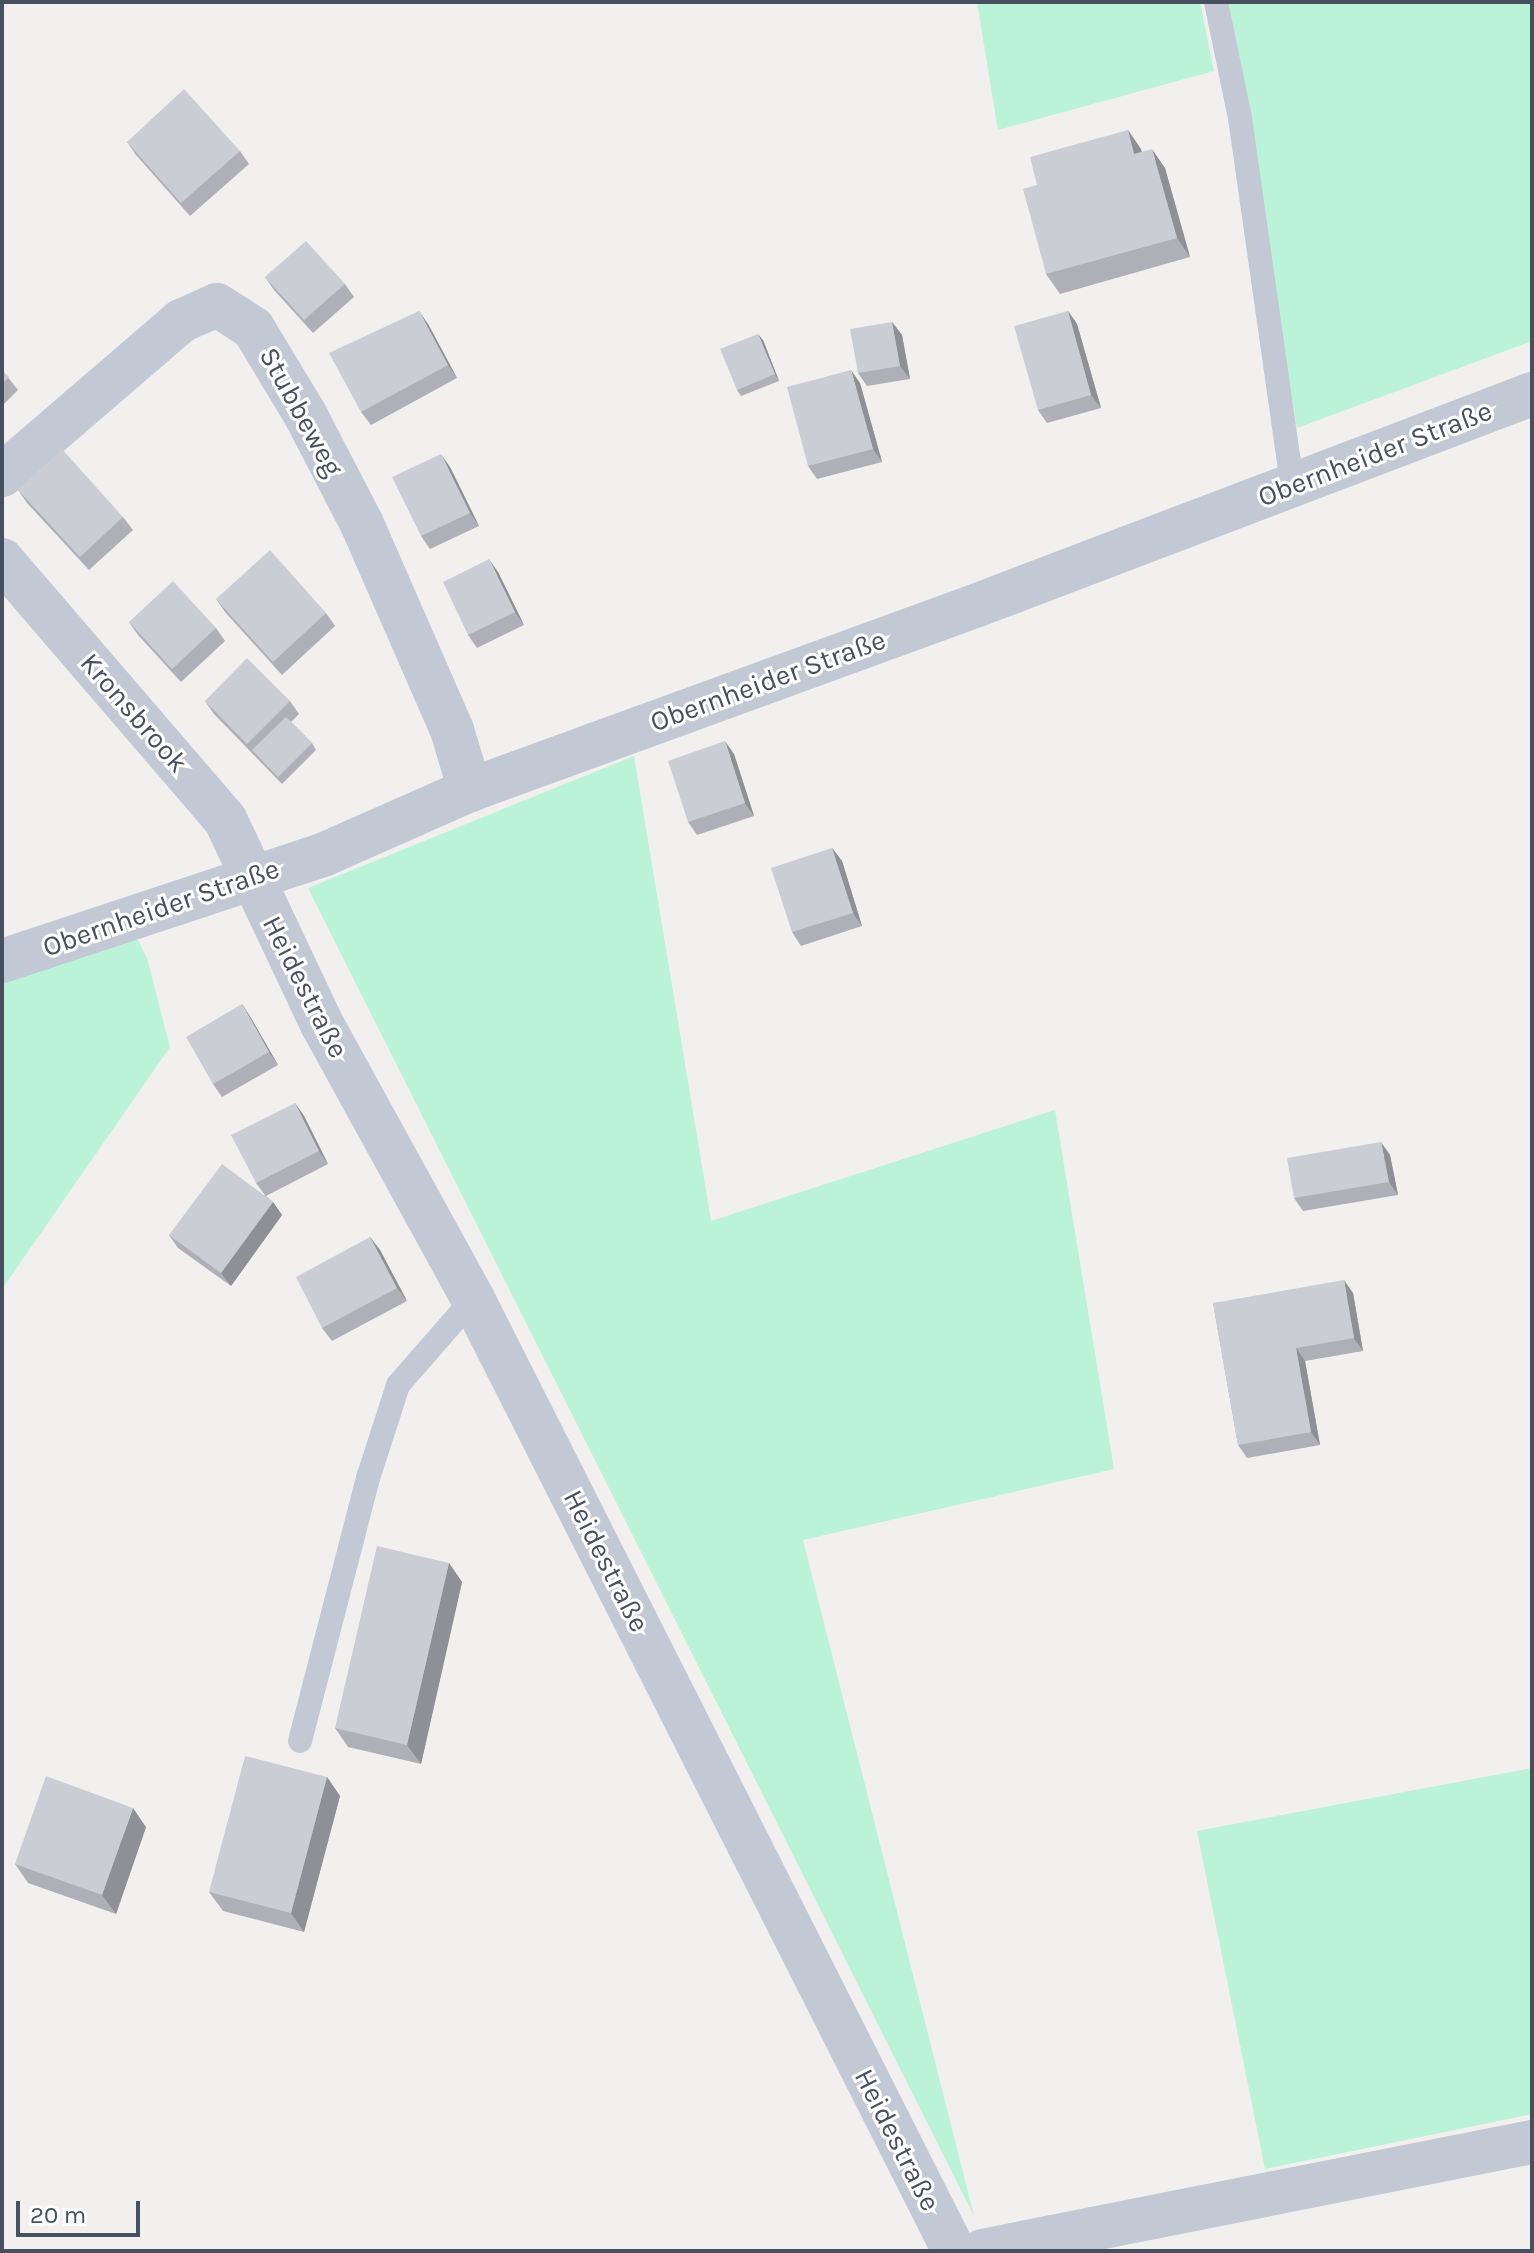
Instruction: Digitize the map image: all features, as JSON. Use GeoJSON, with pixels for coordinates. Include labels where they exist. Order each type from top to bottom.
{"type":"FeatureCollection","features":[{"type":"Feature","properties":{"kind":"street","name":"Stubbeweg"},"geometry":{"type":"LineString","coordinates":[[2,475],[181,321],[217,305],[253,328],[306,416],[362,524],[452,730],[470,790]]}},
{"type":"Feature","properties":{"kind":"street","name":"Obernheider Straße"},"geometry":{"type":"LineString","coordinates":[[2,961],[251,874],[325,854],[470,790],[1532,394]]}},
{"type":"Feature","properties":{"kind":"street","name":"Kronsbrook"},"geometry":{"type":"LineString","coordinates":[[2,560],[225,819],[251,874]]}},
{"type":"Feature","properties":{"kind":"street","name":"Heidestraße"},"geometry":{"type":"LineString","coordinates":[[251,874],[323,1026],[473,1299],[954,2251]]}},
{"type":"Feature","properties":{"kind":"street"},"geometry":{"type":"LineString","coordinates":[[982,2251],[1532,2142]]}},
{"type":"Feature","properties":{"kind":"lane"},"geometry":{"type":"LineString","coordinates":[[1216,2],[1240,118],[1292,485]]}},
{"type":"Feature","properties":{"kind":"lane"},"geometry":{"type":"LineString","coordinates":[[300,1741],[369,1475],[398,1385],[473,1299]]}},
{"type":"Feature","properties":{"kind":"green space"},"geometry":{"type":"Polygon","coordinates":[[[977,2],[1200,2],[1214,71],[998,130],[977,2]]]}},
{"type":"Feature","properties":{"kind":"green space"},"geometry":{"type":"Polygon","coordinates":[[[1226,2],[1532,2],[1532,341],[1297,428],[1226,2]]]}},
{"type":"Feature","properties":{"kind":"green space"},"geometry":{"type":"Polygon","coordinates":[[[634,756],[711,1221],[1055,1110],[1114,1469],[803,1540],[974,2216],[308,888],[634,756]]]}},
{"type":"Feature","properties":{"kind":"green space"},"geometry":{"type":"Polygon","coordinates":[[[134,933],[147,958],[170,1047],[2,1289],[2,976],[134,933]]]}},
{"type":"Feature","properties":{"kind":"green space"},"geometry":{"type":"Polygon","coordinates":[[[1532,1768],[1532,2114],[1265,2169],[1197,1831],[1532,1768]]]}},
{"type":"Feature","properties":{"kind":"building"},"geometry":{"type":"Polygon","coordinates":[[[184,89],[240,151],[181,203],[127,142],[184,89]]]}},
{"type":"Feature","properties":{"kind":"building"},"geometry":{"type":"Polygon","coordinates":[[[1128,130],[1134,154],[1152,149],[1177,238],[1046,274],[1023,189],[1037,185],[1030,157],[1128,130]]]}},
{"type":"Feature","properties":{"kind":"building"},"geometry":{"type":"Polygon","coordinates":[[[306,241],[345,284],[304,320],[265,277],[306,241]]]}},
{"type":"Feature","properties":{"kind":"building"},"geometry":{"type":"Polygon","coordinates":[[[419,311],[448,365],[361,412],[329,353],[419,311]]]}},
{"type":"Feature","properties":{"kind":"building"},"geometry":{"type":"Polygon","coordinates":[[[1068,311],[1091,395],[1038,410],[1014,326],[1068,311]]]}},
{"type":"Feature","properties":{"kind":"building"},"geometry":{"type":"Polygon","coordinates":[[[892,322],[900,366],[858,373],[850,329],[892,322]]]}},
{"type":"Feature","properties":{"kind":"building"},"geometry":{"type":"Polygon","coordinates":[[[758,334],[775,374],[737,390],[720,349],[758,334]]]}},
{"type":"Feature","properties":{"kind":"building"},"geometry":{"type":"Polygon","coordinates":[[[2,370],[9,377],[2,384],[2,370]]]}},
{"type":"Feature","properties":{"kind":"building"},"geometry":{"type":"Polygon","coordinates":[[[851,370],[873,449],[808,466],[787,387],[851,370]]]}},
{"type":"Feature","properties":{"kind":"building"},"geometry":{"type":"Polygon","coordinates":[[[62,449],[123,517],[80,557],[18,490],[62,449]]]}},
{"type":"Feature","properties":{"kind":"building"},"geometry":{"type":"Polygon","coordinates":[[[441,454],[470,513],[421,536],[392,477],[441,454]]]}},
{"type":"Feature","properties":{"kind":"building"},"geometry":{"type":"Polygon","coordinates":[[[270,550],[326,613],[273,662],[216,599],[270,550]]]}},
{"type":"Feature","properties":{"kind":"building"},"geometry":{"type":"Polygon","coordinates":[[[489,559],[515,612],[468,635],[443,582],[489,559]]]}},
{"type":"Feature","properties":{"kind":"building"},"geometry":{"type":"Polygon","coordinates":[[[173,581],[216,628],[172,669],[129,622],[173,581]]]}},
{"type":"Feature","properties":{"kind":"building"},"geometry":{"type":"Polygon","coordinates":[[[247,658],[290,701],[247,744],[205,701],[247,658]]]}},
{"type":"Feature","properties":{"kind":"building"},"geometry":{"type":"Polygon","coordinates":[[[286,717],[312,743],[278,777],[252,750],[286,717]]]}},
{"type":"Feature","properties":{"kind":"building"},"geometry":{"type":"Polygon","coordinates":[[[725,741],[745,803],[688,822],[668,761],[725,741]]]}},
{"type":"Feature","properties":{"kind":"building"},"geometry":{"type":"Polygon","coordinates":[[[832,848],[853,913],[792,932],[771,868],[832,848]]]}},
{"type":"Feature","properties":{"kind":"building"},"geometry":{"type":"Polygon","coordinates":[[[242,1004],[269,1052],[213,1084],[186,1037],[242,1004]]]}},
{"type":"Feature","properties":{"kind":"building"},"geometry":{"type":"Polygon","coordinates":[[[295,1103],[319,1151],[256,1183],[231,1135],[295,1103]]]}},
{"type":"Feature","properties":{"kind":"building"},"geometry":{"type":"Polygon","coordinates":[[[1381,1142],[1389,1182],[1294,1198],[1287,1158],[1381,1142]]]}},
{"type":"Feature","properties":{"kind":"building"},"geometry":{"type":"Polygon","coordinates":[[[222,1164],[273,1202],[221,1273],[169,1235],[222,1164]]]}},
{"type":"Feature","properties":{"kind":"building"},"geometry":{"type":"Polygon","coordinates":[[[370,1237],[397,1288],[322,1328],[296,1277],[370,1237]]]}},
{"type":"Feature","properties":{"kind":"building"},"geometry":{"type":"Polygon","coordinates":[[[1344,1280],[1354,1338],[1296,1348],[1311,1432],[1238,1445],[1213,1303],[1344,1280]]]}},
{"type":"Feature","properties":{"kind":"building"},"geometry":{"type":"Polygon","coordinates":[[[377,1546],[449,1563],[407,1745],[335,1728],[377,1546]]]}},
{"type":"Feature","properties":{"kind":"building"},"geometry":{"type":"Polygon","coordinates":[[[245,1756],[327,1777],[291,1913],[209,1892],[245,1756]]]}},
{"type":"Feature","properties":{"kind":"building"},"geometry":{"type":"Polygon","coordinates":[[[46,1776],[133,1808],[102,1895],[15,1864],[46,1776]]]}}]}
